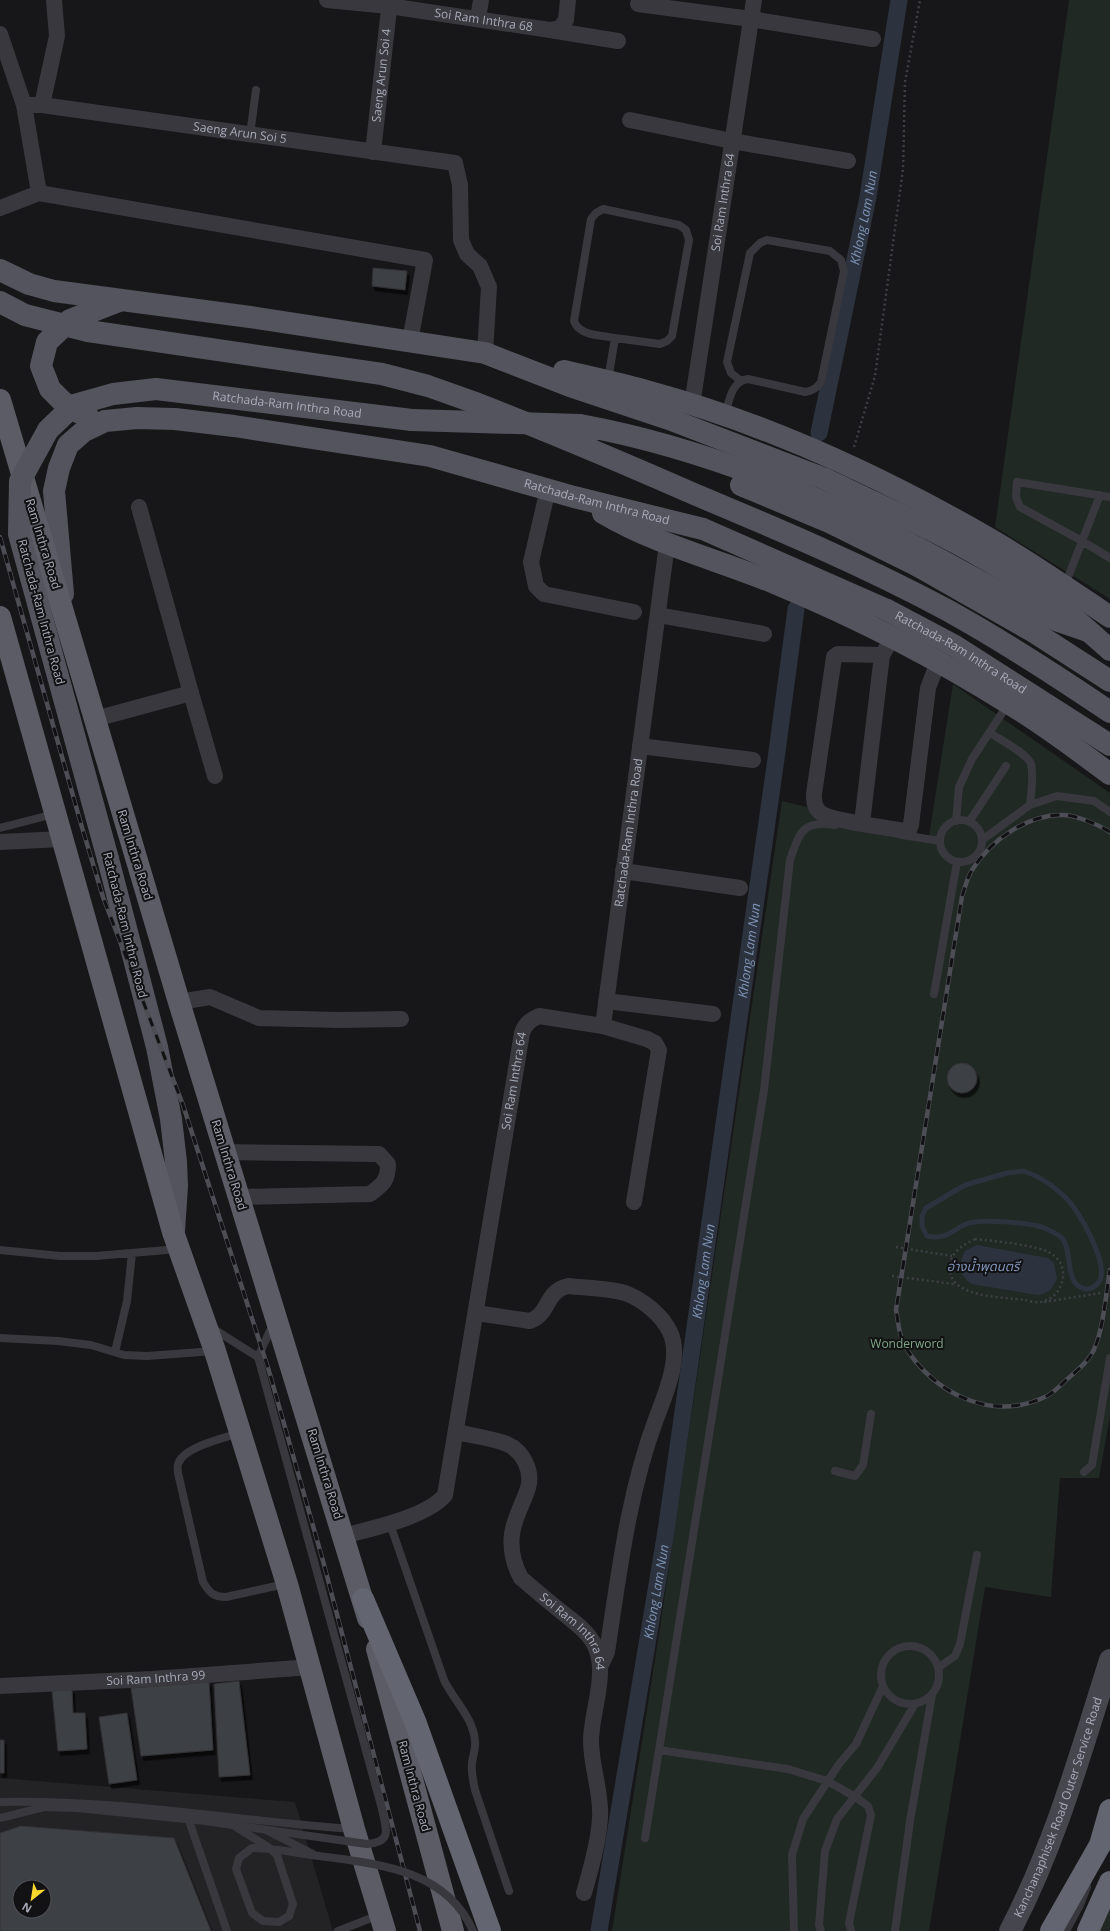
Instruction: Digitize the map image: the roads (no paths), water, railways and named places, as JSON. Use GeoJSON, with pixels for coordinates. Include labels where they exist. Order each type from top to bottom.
{"type":"FeatureCollection","features":[{"type":"Feature","properties":{"kind":"highway","name":"Ram Inthra Road"},"geometry":{"type":"LineString","coordinates":[[1,409],[64,613],[238,1197],[363,1599],[453,1931]]}},
{"type":"Feature","properties":{"kind":"highway"},"geometry":{"type":"LineString","coordinates":[[0,617],[176,1241],[215,1351],[287,1584],[311,1667],[354,1830],[382,1926]]}},
{"type":"Feature","properties":{"kind":"highway"},"geometry":{"type":"LineString","coordinates":[[363,1599],[415,1721],[490,1931]]}},
{"type":"Feature","properties":{"kind":"highway"},"geometry":{"type":"LineString","coordinates":[[1051,1931],[1100,1845],[1110,1810]]}},
{"type":"Feature","properties":{"kind":"highway"},"geometry":{"type":"LineString","coordinates":[[1088,1931],[1110,1882]]}},
{"type":"Feature","properties":{"kind":"main road"},"geometry":{"type":"LineString","coordinates":[[0,270],[29,284],[54,291],[120,301],[242,316],[485,353],[608,381],[692,405],[724,416],[848,465],[970,527],[1065,586],[1110,617]]}},
{"type":"Feature","properties":{"kind":"main road"},"geometry":{"type":"LineString","coordinates":[[105,421],[78,412],[63,402],[50,389],[41,366],[46,342],[70,320],[120,301]]}},
{"type":"Feature","properties":{"kind":"main road"},"geometry":{"type":"LineString","coordinates":[[0,302],[25,315],[81,330],[382,374],[428,386],[473,402],[769,525],[868,570],[974,626],[1032,660],[1110,712]]}},
{"type":"Feature","properties":{"kind":"main road"},"geometry":{"type":"LineString","coordinates":[[485,353],[570,386],[682,424],[825,480],[922,526],[999,568],[1054,603],[1110,650]]}},
{"type":"Feature","properties":{"kind":"main road","name":"Ratchada-Ram Inthra Road"},"geometry":{"type":"LineString","coordinates":[[176,1241],[177,1186],[172,1119],[157,1048],[108,859],[19,534],[20,481],[48,430],[74,405],[113,394],[156,389],[412,420],[580,425],[687,464],[780,501],[848,531],[918,566],[1034,632],[1110,681]]}},
{"type":"Feature","properties":{"kind":"main road","name":"Ratchada-Ram Inthra Road"},"geometry":{"type":"LineString","coordinates":[[64,613],[54,491],[59,468],[68,445],[84,431],[105,421],[137,418],[175,419],[430,456],[574,497],[703,529],[887,610],[955,646],[1110,745]]}},
{"type":"Feature","properties":{"kind":"main road"},"geometry":{"type":"LineString","coordinates":[[580,425],[620,432],[658,442],[777,483],[892,535],[1033,610],[1056,620],[1110,638]]}},
{"type":"Feature","properties":{"kind":"main road"},"geometry":{"type":"LineString","coordinates":[[574,497],[612,519],[667,544],[776,584],[860,621],[887,647],[938,662],[1008,702],[1110,774]]}},
{"type":"Feature","properties":{"kind":"main road","name":"Kanchanaphisek Road Outer Service Road"},"geometry":{"type":"LineString","coordinates":[[1010,1931],[1030,1892],[1058,1824],[1110,1660]]}},
{"type":"Feature","properties":{"kind":"street"},"geometry":{"type":"LineString","coordinates":[[42,105],[57,36],[54,0]]}},
{"type":"Feature","properties":{"kind":"street","name":"Soi Ram Inthra 68"},"geometry":{"type":"LineString","coordinates":[[327,0],[389,3],[550,30],[560,28],[566,20],[568,0]]}},
{"type":"Feature","properties":{"kind":"street"},"geometry":{"type":"LineString","coordinates":[[478,18],[481,0]]}},
{"type":"Feature","properties":{"kind":"street","name":"Soi Ram Inthra 64"},"geometry":{"type":"LineString","coordinates":[[692,405],[754,0]]}},
{"type":"Feature","properties":{"kind":"street","name":"Saeng Arun Soi 4"},"geometry":{"type":"LineString","coordinates":[[373,152],[389,3]]}},
{"type":"Feature","properties":{"kind":"street"},"geometry":{"type":"LineString","coordinates":[[638,4],[751,19],[873,39]]}},
{"type":"Feature","properties":{"kind":"street"},"geometry":{"type":"LineString","coordinates":[[550,30],[618,41]]}},
{"type":"Feature","properties":{"kind":"street"},"geometry":{"type":"LineString","coordinates":[[0,34],[24,105],[39,193]]}},
{"type":"Feature","properties":{"kind":"street","name":"Saeng Arun Soi 5"},"geometry":{"type":"LineString","coordinates":[[24,105],[42,105],[455,163],[460,184],[461,240],[467,254],[480,266],[489,287],[485,353]]}},
{"type":"Feature","properties":{"kind":"street"},"geometry":{"type":"LineString","coordinates":[[630,120],[732,142],[848,161]]}},
{"type":"Feature","properties":{"kind":"street"},"geometry":{"type":"LineString","coordinates":[[0,208],[39,193],[425,260],[410,341]]}},
{"type":"Feature","properties":{"kind":"street"},"geometry":{"type":"LineString","coordinates":[[548,489],[531,562],[536,586],[544,594],[634,612]]}},
{"type":"Feature","properties":{"kind":"street"},"geometry":{"type":"LineString","coordinates":[[139,507],[215,776]]}},
{"type":"Feature","properties":{"kind":"street","name":"Ratchada-Ram Inthra Road"},"geometry":{"type":"LineString","coordinates":[[603,1026],[667,544]]}},
{"type":"Feature","properties":{"kind":"street"},"geometry":{"type":"LineString","coordinates":[[658,615],[764,634]]}},
{"type":"Feature","properties":{"kind":"street"},"geometry":{"type":"LineString","coordinates":[[862,823],[887,647],[838,654],[834,657],[814,794],[815,807],[821,813],[862,823],[906,831],[910,828],[928,688],[938,662]]}},
{"type":"Feature","properties":{"kind":"street"},"geometry":{"type":"LineString","coordinates":[[95,719],[192,693]]}},
{"type":"Feature","properties":{"kind":"street"},"geometry":{"type":"LineString","coordinates":[[640,746],[753,760]]}},
{"type":"Feature","properties":{"kind":"street"},"geometry":{"type":"LineString","coordinates":[[0,842],[62,839]]}},
{"type":"Feature","properties":{"kind":"street"},"geometry":{"type":"LineString","coordinates":[[623,871],[740,888]]}},
{"type":"Feature","properties":{"kind":"street"},"geometry":{"type":"LineString","coordinates":[[179,1002],[210,997],[259,1018],[340,1020],[401,1019]]}},
{"type":"Feature","properties":{"kind":"street"},"geometry":{"type":"LineString","coordinates":[[606,1001],[713,1014]]}},
{"type":"Feature","properties":{"kind":"street","name":"Soi Ram Inthra 64"},"geometry":{"type":"LineString","coordinates":[[344,1536],[390,1524],[434,1506],[445,1495],[457,1432],[522,1033],[525,1026],[531,1019],[539,1016],[603,1026],[646,1039],[655,1044],[659,1050],[634,1202]]}},
{"type":"Feature","properties":{"kind":"street"},"geometry":{"type":"LineString","coordinates":[[225,1152],[379,1154],[388,1164],[388,1174],[383,1184],[370,1194],[238,1197]]}},
{"type":"Feature","properties":{"kind":"street"},"geometry":{"type":"LineString","coordinates":[[476,1313],[530,1321],[538,1318],[542,1314],[556,1291],[560,1288],[575,1287],[624,1292],[633,1296],[652,1309],[670,1332],[674,1347],[672,1370],[635,1484],[607,1652],[600,1667]]}},
{"type":"Feature","properties":{"kind":"street","name":"Soi Ram Inthra 64"},"geometry":{"type":"LineString","coordinates":[[457,1432],[497,1440],[509,1445],[519,1452],[526,1463],[529,1482],[514,1523],[512,1535],[511,1550],[516,1568],[521,1578],[585,1631],[594,1643],[599,1655],[600,1667],[591,1741],[595,1777],[601,1804],[598,1840],[584,1893]]}},
{"type":"Feature","properties":{"kind":"street","name":"Soi Ram Inthra 99"},"geometry":{"type":"LineString","coordinates":[[0,1686],[152,1679],[311,1667]]}},
{"type":"Feature","properties":{"kind":"lane"},"geometry":{"type":"LineString","coordinates":[[250,135],[256,90]]}},
{"type":"Feature","properties":{"kind":"lane"},"geometry":{"type":"LineString","coordinates":[[603,209],[679,225],[686,230],[689,240],[672,336],[667,341],[660,344],[615,338],[582,332],[576,326],[574,320],[591,220],[596,213],[603,209]]}},
{"type":"Feature","properties":{"kind":"lane"},"geometry":{"type":"LineString","coordinates":[[724,416],[734,388],[741,381],[748,379],[805,392],[812,390],[821,382],[844,271],[841,260],[833,252],[767,240],[751,250],[727,362],[732,373],[741,381]]}},
{"type":"Feature","properties":{"kind":"lane"},"geometry":{"type":"LineString","coordinates":[[608,381],[615,338]]}},
{"type":"Feature","properties":{"kind":"lane"},"geometry":{"type":"LineString","coordinates":[[1110,497],[1017,482],[1016,497],[1020,507],[1110,558]]}},
{"type":"Feature","properties":{"kind":"lane"},"geometry":{"type":"LineString","coordinates":[[1065,586],[1100,496]]}},
{"type":"Feature","properties":{"kind":"lane"},"geometry":{"type":"LineString","coordinates":[[956,821],[959,787],[972,759],[990,733],[1008,702]]}},
{"type":"Feature","properties":{"kind":"lane"},"geometry":{"type":"LineString","coordinates":[[990,733],[1024,755],[1030,762],[1032,779],[1030,805]]}},
{"type":"Feature","properties":{"kind":"lane"},"geometry":{"type":"LineString","coordinates":[[969,822],[1006,766]]}},
{"type":"Feature","properties":{"kind":"lane"},"geometry":{"type":"LineString","coordinates":[[982,840],[1030,805],[1057,796],[1094,801],[1110,812]]}},
{"type":"Feature","properties":{"kind":"lane"},"geometry":{"type":"LineString","coordinates":[[0,828],[55,814]]}},
{"type":"Feature","properties":{"kind":"lane"},"geometry":{"type":"LineString","coordinates":[[956,821],[969,822],[979,830],[982,840],[980,850],[977,855],[964,862],[950,860],[945,854],[940,841],[941,834],[945,828],[956,821]]}},
{"type":"Feature","properties":{"kind":"lane"},"geometry":{"type":"LineString","coordinates":[[645,1838],[764,1090],[790,860],[799,836],[809,825],[820,823],[940,841]]}},
{"type":"Feature","properties":{"kind":"lane"},"geometry":{"type":"LineString","coordinates":[[934,994],[957,862]]}},
{"type":"Feature","properties":{"kind":"lane"},"geometry":{"type":"LineString","coordinates":[[0,1250],[68,1256],[96,1256],[132,1253],[176,1241]]}},
{"type":"Feature","properties":{"kind":"lane"},"geometry":{"type":"LineString","coordinates":[[115,1352],[127,1301],[132,1253]]}},
{"type":"Feature","properties":{"kind":"lane"},"geometry":{"type":"LineString","coordinates":[[0,1818],[44,1807],[77,1808],[264,1829],[367,1844],[382,1841],[387,1831],[258,1356],[276,1318]]}},
{"type":"Feature","properties":{"kind":"lane"},"geometry":{"type":"LineString","coordinates":[[205,1324],[258,1356]]}},
{"type":"Feature","properties":{"kind":"lane"},"geometry":{"type":"LineString","coordinates":[[0,1338],[58,1341],[91,1345],[124,1355],[147,1356],[215,1351]]}},
{"type":"Feature","properties":{"kind":"lane"},"geometry":{"type":"LineString","coordinates":[[1084,1472],[1092,1465],[1110,1358]]}},
{"type":"Feature","properties":{"kind":"lane"},"geometry":{"type":"LineString","coordinates":[[834,1471],[855,1476],[863,1465],[871,1414]]}},
{"type":"Feature","properties":{"kind":"lane"},"geometry":{"type":"LineString","coordinates":[[240,1433],[195,1448],[184,1454],[178,1464],[178,1473],[203,1582],[209,1593],[218,1597],[226,1597],[287,1584]]}},
{"type":"Feature","properties":{"kind":"lane"},"geometry":{"type":"LineString","coordinates":[[390,1524],[444,1680],[450,1692],[469,1719],[474,1733],[475,1750],[472,1775],[475,1790],[509,1891]]}},
{"type":"Feature","properties":{"kind":"lane"},"geometry":{"type":"LineString","coordinates":[[939,1667],[955,1656],[960,1644],[977,1555]]}},
{"type":"Feature","properties":{"kind":"lane"},"geometry":{"type":"LineString","coordinates":[[895,1931],[910,1821],[932,1695],[939,1682],[939,1667],[935,1658],[920,1646],[900,1646],[885,1658],[881,1677],[883,1686],[888,1694],[905,1704],[915,1704],[924,1701],[932,1695]]}},
{"type":"Feature","properties":{"kind":"lane"},"geometry":{"type":"LineString","coordinates":[[794,1931],[792,1855],[803,1820],[839,1764],[856,1744],[883,1686]]}},
{"type":"Feature","properties":{"kind":"lane"},"geometry":{"type":"LineString","coordinates":[[821,1931],[819,1925],[825,1851],[837,1819],[877,1768],[915,1704]]}},
{"type":"Feature","properties":{"kind":"lane"},"geometry":{"type":"LineString","coordinates":[[659,1750],[788,1769],[827,1782],[854,1796],[868,1806],[871,1815],[849,1922],[851,1931]]}},
{"type":"Feature","properties":{"kind":"lane"},"geometry":{"type":"LineString","coordinates":[[0,1802],[40,1801],[186,1813],[298,1826],[354,1830]]}},
{"type":"Feature","properties":{"kind":"lane"},"geometry":{"type":"LineString","coordinates":[[186,1813],[227,1931]]}},
{"type":"Feature","properties":{"kind":"lane"},"geometry":{"type":"LineString","coordinates":[[218,1816],[268,1847],[277,1855],[293,1904],[289,1916],[279,1922],[263,1921],[252,1914],[236,1869],[239,1858],[252,1848],[317,1856],[379,1864],[418,1876],[440,1890],[457,1905],[474,1931]]}},
{"type":"Feature","properties":{"kind":"lane"},"geometry":{"type":"LineString","coordinates":[[264,1829],[317,1856]]}},
{"type":"Feature","properties":{"kind":"lane"},"geometry":{"type":"LineString","coordinates":[[1066,1931],[1080,1905],[1100,1845]]}},
{"type":"Feature","properties":{"kind":"lane"},"geometry":{"type":"LineString","coordinates":[[338,1931],[382,1926]]}},
{"type":"Feature","properties":{"kind":"water","name":"อ่างน้ำพุดนตรี"},"geometry":{"type":"Polygon","coordinates":[[[977,1245],[1048,1258],[1054,1263],[1057,1279],[1049,1290],[1037,1295],[971,1284],[962,1273],[960,1265],[965,1251],[977,1245]]]}},
{"type":"Feature","properties":{"kind":"waterway","name":"Khlong Lam Nun"},"geometry":{"type":"LineString","coordinates":[[819,433],[868,197],[899,0]]}},
{"type":"Feature","properties":{"kind":"waterway","name":"Khlong Lam Nun"},"geometry":{"type":"LineString","coordinates":[[599,1931],[666,1531],[796,609]]}},
{"type":"Feature","properties":{"kind":"waterway"},"geometry":{"type":"LineString","coordinates":[[1024,1171],[1041,1179],[1056,1189],[1065,1197],[1078,1213],[1097,1251],[1100,1263],[1101,1274],[1099,1282],[1094,1287],[1086,1289],[1079,1286],[1074,1281],[1071,1275],[1065,1243],[1061,1237],[1042,1227],[1026,1224],[982,1221],[966,1224],[944,1236],[927,1236],[922,1226],[922,1216],[926,1208],[965,1185],[1007,1173],[1024,1171]]}},
{"type":"Feature","properties":{"kind":"railway"},"geometry":{"type":"LineString","coordinates":[[0,537],[103,897],[183,1105],[269,1371],[323,1561],[420,1931]]}},
{"type":"Feature","properties":{"kind":"railway"},"geometry":{"type":"LineString","coordinates":[[1110,832],[1088,821],[1065,815],[1037,819],[1011,831],[1000,839],[980,859],[969,876],[962,896],[896,1310],[902,1341],[917,1362],[931,1377],[948,1390],[966,1399],[985,1405],[1006,1406],[1026,1404],[1052,1393],[1089,1359],[1095,1347],[1104,1314],[1110,1270]]}},
{"type":"Feature","properties":{"kind":"park label","name":"Wonderword"},"geometry":{"type":"Point","coordinates":[907,1344]}}]}
